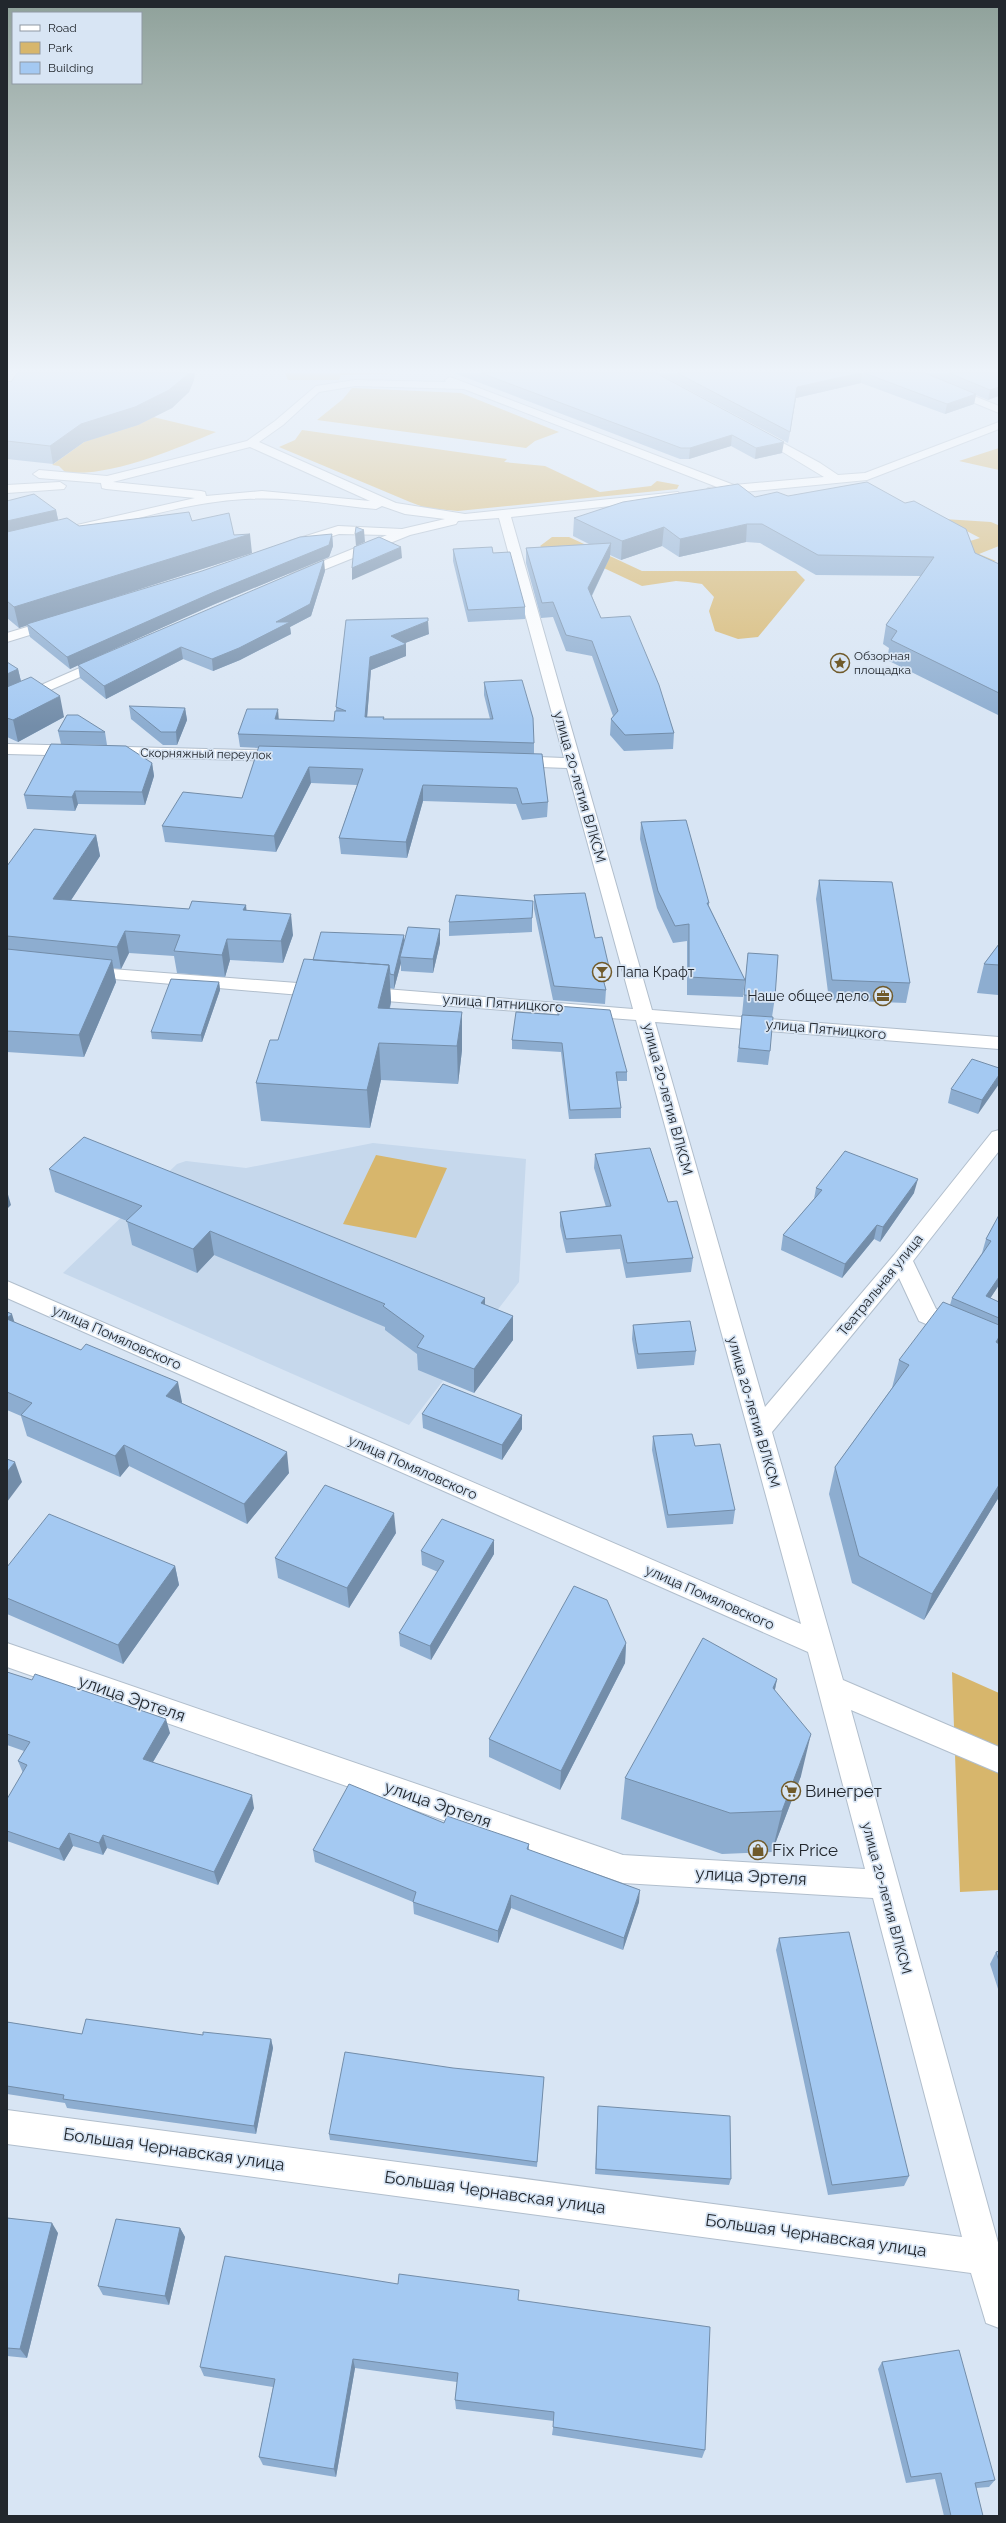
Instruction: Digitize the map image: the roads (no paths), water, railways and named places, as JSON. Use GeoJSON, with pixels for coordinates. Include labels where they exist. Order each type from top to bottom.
{"type":"FeatureCollection","features":[{"type":"Feature","properties":{"kind":"street"},"geometry":{"type":"LineString","coordinates":[[163,491],[200,495],[219,499]]}},
{"type":"Feature","properties":{"kind":"street"},"geometry":{"type":"LineString","coordinates":[[358,491],[392,506],[405,510],[465,518]]}},
{"type":"Feature","properties":{"kind":"street"},"geometry":{"type":"LineString","coordinates":[[701,492],[714,491]]}},
{"type":"Feature","properties":{"kind":"street"},"geometry":{"type":"LineString","coordinates":[[280,584],[406,532],[465,518],[686,494]]}},
{"type":"Feature","properties":{"kind":"street"},"geometry":{"type":"LineString","coordinates":[[66,532],[187,504],[244,495],[268,495],[392,506]]}},
{"type":"Feature","properties":{"kind":"street","name":"улица 20-летия ВЛКСМ"},"geometry":{"type":"LineString","coordinates":[[504,514],[572,763],[644,1014],[759,1431],[820,1645],[882,1884],[999,2310]]}},
{"type":"Feature","properties":{"kind":"street"},"geometry":{"type":"LineString","coordinates":[[279,550],[338,530],[406,532]]}},
{"type":"Feature","properties":{"kind":"street"},"geometry":{"type":"LineString","coordinates":[[7,638],[73,617]]}},
{"type":"Feature","properties":{"kind":"street"},"geometry":{"type":"LineString","coordinates":[[7,705],[121,654]]}},
{"type":"Feature","properties":{"kind":"street","name":"Скорняжный переулок"},"geometry":{"type":"LineString","coordinates":[[7,749],[302,756]]}},
{"type":"Feature","properties":{"kind":"street"},"geometry":{"type":"LineString","coordinates":[[501,761],[572,763]]}},
{"type":"Feature","properties":{"kind":"street","name":"улица Пятницкого"},"geometry":{"type":"LineString","coordinates":[[67,970],[999,1043]]}},
{"type":"Feature","properties":{"kind":"street","name":"Театральная улица"},"geometry":{"type":"LineString","coordinates":[[759,1431],[902,1260],[999,1137]]}},
{"type":"Feature","properties":{"kind":"street"},"geometry":{"type":"LineString","coordinates":[[902,1260],[927,1314],[999,1346]]}},
{"type":"Feature","properties":{"kind":"street","name":"улица Помяловского"},"geometry":{"type":"LineString","coordinates":[[7,1289],[820,1645]]}},
{"type":"Feature","properties":{"kind":"street","name":"улица Эртеля"},"geometry":{"type":"LineString","coordinates":[[7,1655],[623,1869],[882,1884]]}},
{"type":"Feature","properties":{"kind":"street"},"geometry":{"type":"LineString","coordinates":[[831,1688],[999,1760]]}},
{"type":"Feature","properties":{"kind":"street","name":"Большая Чернавская улица"},"geometry":{"type":"LineString","coordinates":[[7,2127],[984,2257]]}},
{"type":"Feature","properties":{"kind":"place","name":"Обзорная площадка"},"geometry":{"type":"Point","coordinates":[840,663]}},
{"type":"Feature","properties":{"kind":"place","name":"Папа Крафт"},"geometry":{"type":"Point","coordinates":[602,972]}},
{"type":"Feature","properties":{"kind":"place","name":"Наше общее дело"},"geometry":{"type":"Point","coordinates":[883,996]}},
{"type":"Feature","properties":{"kind":"place","name":"Винегрет"},"geometry":{"type":"Point","coordinates":[791,1791]}},
{"type":"Feature","properties":{"kind":"place","name":"Fix Price"},"geometry":{"type":"Point","coordinates":[758,1850]}}]}
